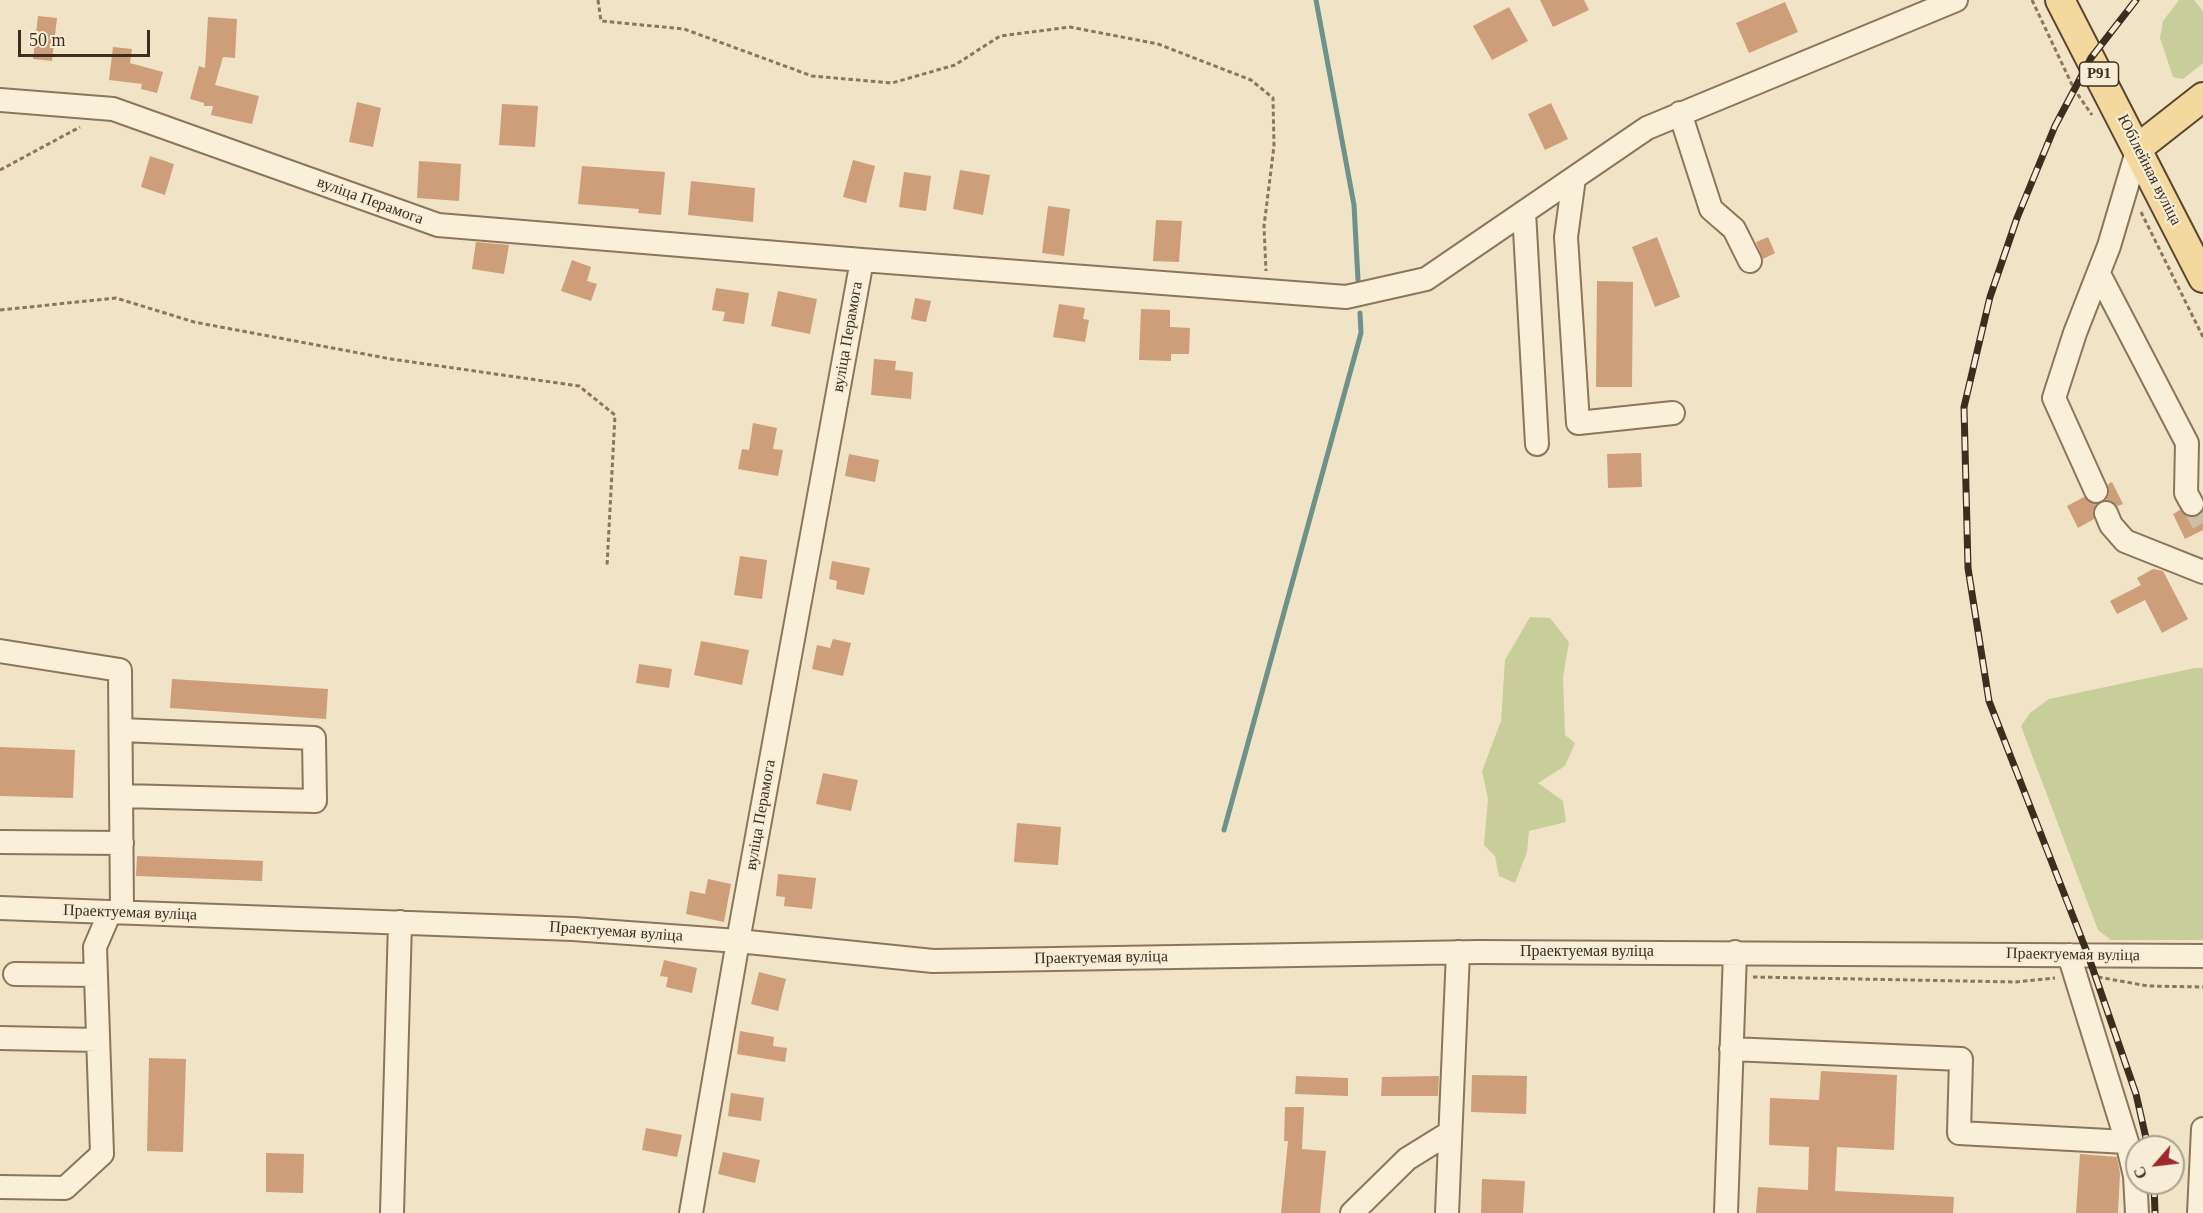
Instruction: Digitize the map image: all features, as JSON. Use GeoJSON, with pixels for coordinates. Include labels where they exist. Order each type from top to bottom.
{"type":"FeatureCollection","features":[{"type":"Feature","properties":{"kind":"main road","name":"Юбілейная вуліца"},"geometry":{"type":"LineString","coordinates":[[2060,0],[2139,148],[2203,278]]}},
{"type":"Feature","properties":{"kind":"main road"},"geometry":{"type":"LineString","coordinates":[[2139,148],[2203,97]]}},
{"type":"Feature","properties":{"kind":"street"},"geometry":{"type":"LineString","coordinates":[[862,260],[1346,297],[1426,279],[1647,128],[1956,0]]}},
{"type":"Feature","properties":{"kind":"street","name":"вуліца Перамога"},"geometry":{"type":"LineString","coordinates":[[0,100],[113,109],[438,225],[862,260],[738,940],[691,1213]]}},
{"type":"Feature","properties":{"kind":"street"},"geometry":{"type":"LineString","coordinates":[[1680,113],[1711,209],[1734,229],[1750,261]]}},
{"type":"Feature","properties":{"kind":"street"},"geometry":{"type":"LineString","coordinates":[[2096,491],[2055,398],[2075,333],[2129,188],[2139,148]]}},
{"type":"Feature","properties":{"kind":"street"},"geometry":{"type":"LineString","coordinates":[[1574,178],[1566,237],[1578,423],[1673,413]]}},
{"type":"Feature","properties":{"kind":"street"},"geometry":{"type":"LineString","coordinates":[[1524,212],[1537,444]]}},
{"type":"Feature","properties":{"kind":"street"},"geometry":{"type":"LineString","coordinates":[[2098,274],[2187,443],[2186,493],[2192,504]]}},
{"type":"Feature","properties":{"kind":"street"},"geometry":{"type":"LineString","coordinates":[[2106,513],[2111,525],[2125,541],[2203,572]]}},
{"type":"Feature","properties":{"kind":"street"},"geometry":{"type":"LineString","coordinates":[[0,651],[120,670],[122,796],[122,843],[116,912],[95,947],[102,1154],[65,1188],[0,1187]]}},
{"type":"Feature","properties":{"kind":"street"},"geometry":{"type":"LineString","coordinates":[[121,730],[314,738],[315,801],[122,796]]}},
{"type":"Feature","properties":{"kind":"street"},"geometry":{"type":"LineString","coordinates":[[0,842],[122,843]]}},
{"type":"Feature","properties":{"kind":"street","name":"Праектуемая вуліца"},"geometry":{"type":"LineString","coordinates":[[0,908],[573,929],[738,940],[933,961],[1458,952],[1735,952],[2072,965],[2203,956]]}},
{"type":"Feature","properties":{"kind":"street"},"geometry":{"type":"LineString","coordinates":[[392,1213],[400,922]]}},
{"type":"Feature","properties":{"kind":"street"},"geometry":{"type":"LineString","coordinates":[[1447,1213],[1458,952]]}},
{"type":"Feature","properties":{"kind":"street"},"geometry":{"type":"LineString","coordinates":[[1726,1213],[1735,952]]}},
{"type":"Feature","properties":{"kind":"street"},"geometry":{"type":"LineString","coordinates":[[2072,965],[2125,1136]]}},
{"type":"Feature","properties":{"kind":"street"},"geometry":{"type":"LineString","coordinates":[[15,974],[96,975]]}},
{"type":"Feature","properties":{"kind":"street"},"geometry":{"type":"LineString","coordinates":[[0,1038],[98,1040]]}},
{"type":"Feature","properties":{"kind":"street"},"geometry":{"type":"LineString","coordinates":[[1731,1049],[1961,1059],[1959,1133],[2125,1142]]}},
{"type":"Feature","properties":{"kind":"street"},"geometry":{"type":"LineString","coordinates":[[2199,1213],[2203,1129]]}},
{"type":"Feature","properties":{"kind":"street"},"geometry":{"type":"LineString","coordinates":[[1352,1213],[1407,1159],[1449,1133]]}},
{"type":"Feature","properties":{"kind":"street"},"geometry":{"type":"LineString","coordinates":[[2136,1195],[2137,1213]]}},
{"type":"Feature","properties":{"kind":"path"},"geometry":{"type":"LineString","coordinates":[[598,0],[601,21],[684,29],[812,76],[892,83],[954,65],[1000,36],[1070,27],[1158,44],[1251,80],[1273,98],[1274,146],[1264,226],[1266,278],[1286,292]]}},
{"type":"Feature","properties":{"kind":"path"},"geometry":{"type":"LineString","coordinates":[[0,170],[82,126]]}},
{"type":"Feature","properties":{"kind":"path"},"geometry":{"type":"LineString","coordinates":[[0,310],[116,298],[194,322],[392,358],[579,386],[615,415],[607,566]]}},
{"type":"Feature","properties":{"kind":"path"},"geometry":{"type":"LineString","coordinates":[[1734,977],[2016,982],[2072,965],[2095,976],[2148,986],[2203,987]]}},
{"type":"Feature","properties":{"kind":"green space"},"geometry":{"type":"Polygon","coordinates":[[[2179,0],[2194,0],[2203,11],[2203,63],[2183,79],[2173,77],[2160,38],[2163,21],[2179,0]]]}},
{"type":"Feature","properties":{"kind":"green space"},"geometry":{"type":"Polygon","coordinates":[[[1530,617],[1550,618],[1569,642],[1563,677],[1565,735],[1575,743],[1565,766],[1538,783],[1563,801],[1566,822],[1529,831],[1527,852],[1515,883],[1499,876],[1495,856],[1484,845],[1488,799],[1482,771],[1501,721],[1505,660],[1530,617]]]}},
{"type":"Feature","properties":{"kind":"green space"},"geometry":{"type":"Polygon","coordinates":[[[2203,668],[2203,940],[2111,940],[2098,930],[2021,726],[2030,713],[2049,699],[2203,668]]]}},
{"type":"Feature","properties":{"kind":"building"},"geometry":{"type":"Polygon","coordinates":[[[1540,0],[1584,0],[1589,10],[1553,27],[1540,0]]]}},
{"type":"Feature","properties":{"kind":"building"},"geometry":{"type":"Polygon","coordinates":[[[1785,2],[1798,32],[1749,53],[1736,23],[1785,2]]]}},
{"type":"Feature","properties":{"kind":"building"},"geometry":{"type":"Polygon","coordinates":[[[1509,7],[1528,41],[1492,60],[1473,26],[1509,7]]]}},
{"type":"Feature","properties":{"kind":"building"},"geometry":{"type":"Polygon","coordinates":[[[38,16],[57,18],[52,61],[33,59],[38,16]]]}},
{"type":"Feature","properties":{"kind":"building"},"geometry":{"type":"Polygon","coordinates":[[[208,17],[237,19],[235,58],[223,57],[215,85],[259,96],[252,124],[211,115],[213,106],[204,106],[204,103],[190,99],[199,66],[205,68],[208,17]]]}},
{"type":"Feature","properties":{"kind":"building"},"geometry":{"type":"Polygon","coordinates":[[[113,47],[132,49],[130,63],[163,72],[157,93],[141,89],[142,84],[109,80],[113,47]]]}},
{"type":"Feature","properties":{"kind":"building"},"geometry":{"type":"Polygon","coordinates":[[[357,102],[381,108],[373,147],[349,142],[357,102]]]}},
{"type":"Feature","properties":{"kind":"building"},"geometry":{"type":"Polygon","coordinates":[[[1551,103],[1568,139],[1545,150],[1528,114],[1551,103]]]}},
{"type":"Feature","properties":{"kind":"building"},"geometry":{"type":"Polygon","coordinates":[[[502,104],[538,106],[535,147],[499,145],[502,104]]]}},
{"type":"Feature","properties":{"kind":"building"},"geometry":{"type":"Polygon","coordinates":[[[150,156],[174,164],[165,195],[141,187],[150,156]]]}},
{"type":"Feature","properties":{"kind":"building"},"geometry":{"type":"Polygon","coordinates":[[[853,160],[875,166],[866,203],[843,197],[853,160]]]}},
{"type":"Feature","properties":{"kind":"building"},"geometry":{"type":"Polygon","coordinates":[[[419,161],[461,164],[459,201],[417,198],[419,161]]]}},
{"type":"Feature","properties":{"kind":"building"},"geometry":{"type":"Polygon","coordinates":[[[582,166],[665,172],[661,215],[638,213],[639,209],[578,204],[582,166]]]}},
{"type":"Feature","properties":{"kind":"building"},"geometry":{"type":"Polygon","coordinates":[[[960,170],[990,175],[983,215],[953,209],[960,170]]]}},
{"type":"Feature","properties":{"kind":"building"},"geometry":{"type":"Polygon","coordinates":[[[904,172],[931,176],[926,211],[899,207],[904,172]]]}},
{"type":"Feature","properties":{"kind":"building"},"geometry":{"type":"Polygon","coordinates":[[[691,181],[755,188],[753,222],[688,215],[691,181]]]}},
{"type":"Feature","properties":{"kind":"building"},"geometry":{"type":"Polygon","coordinates":[[[1048,206],[1070,209],[1064,256],[1042,253],[1048,206]]]}},
{"type":"Feature","properties":{"kind":"building"},"geometry":{"type":"Polygon","coordinates":[[[1156,220],[1182,221],[1179,262],[1153,261],[1156,220]]]}},
{"type":"Feature","properties":{"kind":"building"},"geometry":{"type":"Polygon","coordinates":[[[1657,237],[1680,297],[1655,307],[1632,247],[1657,237]]]}},
{"type":"Feature","properties":{"kind":"building"},"geometry":{"type":"Polygon","coordinates":[[[1768,237],[1775,253],[1763,259],[1756,242],[1768,237]]]}},
{"type":"Feature","properties":{"kind":"building"},"geometry":{"type":"Polygon","coordinates":[[[476,242],[509,245],[504,274],[472,269],[476,242]]]}},
{"type":"Feature","properties":{"kind":"building"},"geometry":{"type":"Polygon","coordinates":[[[572,260],[591,267],[587,281],[597,284],[591,301],[561,291],[572,260]]]}},
{"type":"Feature","properties":{"kind":"building"},"geometry":{"type":"Polygon","coordinates":[[[1597,281],[1633,282],[1632,387],[1596,387],[1597,281]]]}},
{"type":"Feature","properties":{"kind":"building"},"geometry":{"type":"Polygon","coordinates":[[[716,288],[749,293],[744,324],[723,321],[725,312],[712,310],[716,288]]]}},
{"type":"Feature","properties":{"kind":"building"},"geometry":{"type":"Polygon","coordinates":[[[778,291],[817,299],[810,334],[771,326],[778,291]]]}},
{"type":"Feature","properties":{"kind":"building"},"geometry":{"type":"Polygon","coordinates":[[[915,298],[931,301],[926,322],[911,319],[915,298]]]}},
{"type":"Feature","properties":{"kind":"building"},"geometry":{"type":"Polygon","coordinates":[[[1059,304],[1085,308],[1083,319],[1089,320],[1085,342],[1053,337],[1059,304]]]}},
{"type":"Feature","properties":{"kind":"building"},"geometry":{"type":"Polygon","coordinates":[[[1141,309],[1170,310],[1170,327],[1190,328],[1189,354],[1171,354],[1171,361],[1139,360],[1141,309]]]}},
{"type":"Feature","properties":{"kind":"building"},"geometry":{"type":"Polygon","coordinates":[[[874,359],[896,361],[895,370],[913,372],[911,399],[871,395],[874,359]]]}},
{"type":"Feature","properties":{"kind":"building"},"geometry":{"type":"Polygon","coordinates":[[[753,423],[777,428],[773,449],[783,450],[778,476],[738,469],[742,449],[749,450],[753,423]]]}},
{"type":"Feature","properties":{"kind":"building"},"geometry":{"type":"Polygon","coordinates":[[[1641,453],[1642,487],[1608,488],[1607,454],[1641,453]]]}},
{"type":"Feature","properties":{"kind":"building"},"geometry":{"type":"Polygon","coordinates":[[[849,454],[879,460],[875,482],[845,476],[849,454]]]}},
{"type":"Feature","properties":{"kind":"building"},"geometry":{"type":"Polygon","coordinates":[[[2112,482],[2123,504],[2118,506],[2106,500],[2109,493],[2108,484],[2112,482]]]}},
{"type":"Feature","properties":{"kind":"building"},"geometry":{"type":"Polygon","coordinates":[[[2084,497],[2096,504],[2093,512],[2094,519],[2078,528],[2067,506],[2084,497]]]}},
{"type":"Feature","properties":{"kind":"building"},"geometry":{"type":"Polygon","coordinates":[[[2180,510],[2191,517],[2203,512],[2203,530],[2185,539],[2173,514],[2180,510]]]}},
{"type":"Feature","properties":{"kind":"building"},"geometry":{"type":"Polygon","coordinates":[[[740,556],[767,560],[762,599],[734,595],[740,556]]]}},
{"type":"Feature","properties":{"kind":"building"},"geometry":{"type":"Polygon","coordinates":[[[832,561],[870,568],[864,595],[836,589],[837,581],[829,579],[832,561]]]}},
{"type":"Feature","properties":{"kind":"building"},"geometry":{"type":"Polygon","coordinates":[[[2153,569],[2163,571],[2188,619],[2162,633],[2145,600],[2117,614],[2110,601],[2141,585],[2137,578],[2153,569]]]}},
{"type":"Feature","properties":{"kind":"building"},"geometry":{"type":"Polygon","coordinates":[[[833,639],[851,643],[843,676],[812,669],[817,645],[830,648],[833,639]]]}},
{"type":"Feature","properties":{"kind":"building"},"geometry":{"type":"Polygon","coordinates":[[[701,641],[749,650],[742,685],[694,675],[701,641]]]}},
{"type":"Feature","properties":{"kind":"building"},"geometry":{"type":"Polygon","coordinates":[[[639,664],[672,669],[669,688],[636,683],[639,664]]]}},
{"type":"Feature","properties":{"kind":"building"},"geometry":{"type":"Polygon","coordinates":[[[172,679],[328,689],[326,719],[170,708],[172,679]]]}},
{"type":"Feature","properties":{"kind":"building"},"geometry":{"type":"Polygon","coordinates":[[[0,747],[75,750],[73,798],[0,796],[0,747]]]}},
{"type":"Feature","properties":{"kind":"building"},"geometry":{"type":"Polygon","coordinates":[[[823,773],[858,780],[851,811],[816,804],[823,773]]]}},
{"type":"Feature","properties":{"kind":"building"},"geometry":{"type":"Polygon","coordinates":[[[1017,823],[1061,827],[1058,865],[1014,862],[1017,823]]]}},
{"type":"Feature","properties":{"kind":"building"},"geometry":{"type":"Polygon","coordinates":[[[137,856],[263,861],[262,881],[136,876],[137,856]]]}},
{"type":"Feature","properties":{"kind":"building"},"geometry":{"type":"Polygon","coordinates":[[[778,874],[816,878],[812,909],[784,906],[785,897],[776,896],[778,874]]]}},
{"type":"Feature","properties":{"kind":"building"},"geometry":{"type":"Polygon","coordinates":[[[708,879],[731,884],[724,922],[686,914],[690,891],[705,894],[708,879]]]}},
{"type":"Feature","properties":{"kind":"building"},"geometry":{"type":"Polygon","coordinates":[[[664,960],[697,968],[692,993],[666,987],[668,977],[660,976],[664,960]]]}},
{"type":"Feature","properties":{"kind":"building"},"geometry":{"type":"Polygon","coordinates":[[[759,972],[786,979],[778,1011],[751,1004],[759,972]]]}},
{"type":"Feature","properties":{"kind":"building"},"geometry":{"type":"Polygon","coordinates":[[[740,1031],[774,1037],[773,1046],[787,1048],[785,1062],[737,1054],[740,1031]]]}},
{"type":"Feature","properties":{"kind":"building"},"geometry":{"type":"Polygon","coordinates":[[[149,1058],[186,1059],[183,1152],[147,1151],[149,1058]]]}},
{"type":"Feature","properties":{"kind":"building"},"geometry":{"type":"Polygon","coordinates":[[[1821,1071],[1897,1075],[1894,1150],[1837,1147],[1835,1191],[1954,1197],[1953,1213],[1756,1213],[1758,1187],[1808,1190],[1809,1147],[1769,1145],[1770,1098],[1819,1100],[1821,1071]]]}},
{"type":"Feature","properties":{"kind":"building"},"geometry":{"type":"Polygon","coordinates":[[[1472,1075],[1527,1076],[1526,1114],[1471,1112],[1472,1075]]]}},
{"type":"Feature","properties":{"kind":"building"},"geometry":{"type":"Polygon","coordinates":[[[1296,1076],[1348,1078],[1348,1096],[1295,1094],[1296,1076]]]}},
{"type":"Feature","properties":{"kind":"building"},"geometry":{"type":"Polygon","coordinates":[[[1439,1076],[1438,1096],[1381,1096],[1382,1077],[1439,1076]]]}},
{"type":"Feature","properties":{"kind":"building"},"geometry":{"type":"Polygon","coordinates":[[[731,1093],[764,1098],[761,1121],[728,1116],[731,1093]]]}},
{"type":"Feature","properties":{"kind":"building"},"geometry":{"type":"Polygon","coordinates":[[[1285,1107],[1304,1107],[1302,1149],[1326,1151],[1320,1213],[1281,1213],[1288,1141],[1284,1141],[1285,1107]]]}},
{"type":"Feature","properties":{"kind":"building"},"geometry":{"type":"Polygon","coordinates":[[[646,1128],[682,1135],[677,1157],[642,1150],[646,1128]]]}},
{"type":"Feature","properties":{"kind":"building"},"geometry":{"type":"Polygon","coordinates":[[[723,1152],[760,1160],[755,1183],[718,1174],[723,1152]]]}},
{"type":"Feature","properties":{"kind":"building"},"geometry":{"type":"Polygon","coordinates":[[[266,1153],[304,1154],[303,1193],[266,1192],[266,1153]]]}},
{"type":"Feature","properties":{"kind":"building"},"geometry":{"type":"Polygon","coordinates":[[[2080,1154],[2117,1157],[2120,1173],[2118,1213],[2076,1213],[2080,1154]]]}},
{"type":"Feature","properties":{"kind":"building"},"geometry":{"type":"Polygon","coordinates":[[[1482,1179],[1525,1181],[1523,1213],[1481,1213],[1482,1179]]]}},
{"type":"Feature","properties":{"kind":"waterway"},"geometry":{"type":"LineString","coordinates":[[1316,0],[1354,205],[1358,280]]}},
{"type":"Feature","properties":{"kind":"waterway"},"geometry":{"type":"LineString","coordinates":[[1224,830],[1361,333],[1360,313]]}},
{"type":"Feature","properties":{"kind":"tunnel"},"geometry":{"type":"LineString","coordinates":[[2192,504],[2203,524]]}},
{"type":"Feature","properties":{"kind":"railway"},"geometry":{"type":"LineString","coordinates":[[2136,0],[2091,58],[2055,126],[2017,218],[1990,297],[1964,407],[1968,568],[1989,701],[2088,955],[2136,1094],[2145,1135]]}},
{"type":"Feature","properties":{"kind":"railway"},"geometry":{"type":"LineString","coordinates":[[2154,1195],[2155,1213]]}}]}
